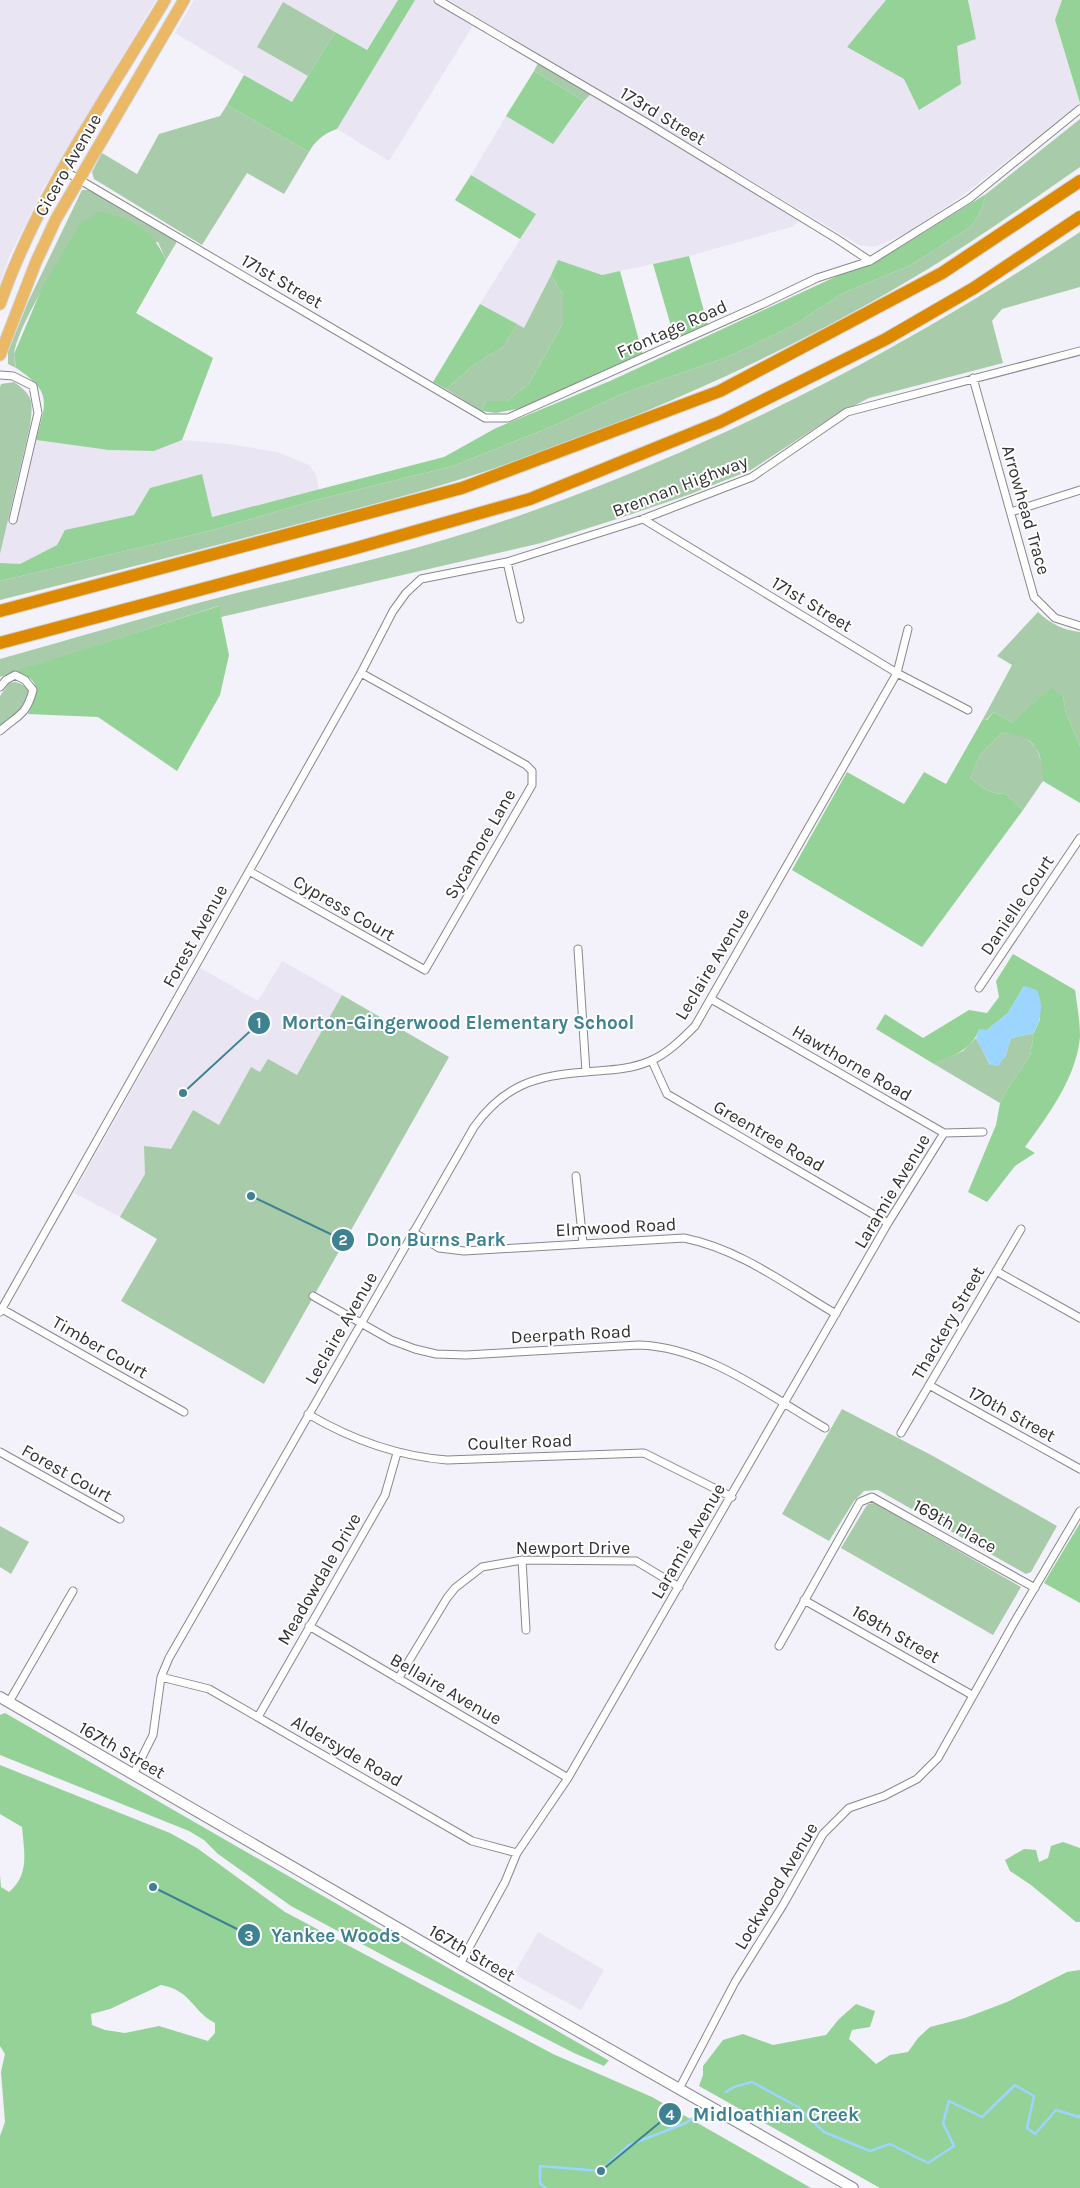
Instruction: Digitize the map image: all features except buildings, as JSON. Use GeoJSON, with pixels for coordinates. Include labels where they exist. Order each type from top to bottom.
{"type":"FeatureCollection","features":[{"type":"Feature","properties":{"kind":"highway"},"geometry":{"type":"LineString","coordinates":[[0,611],[462,488],[720,391],[942,273],[1080,181]]}},
{"type":"Feature","properties":{"kind":"highway"},"geometry":{"type":"LineString","coordinates":[[0,643],[530,499],[720,422],[886,339],[974,288],[1080,217]]}},
{"type":"Feature","properties":{"kind":"main road","name":"Cicero Avenue"},"geometry":{"type":"LineString","coordinates":[[0,304],[12,269],[63,170],[165,0]]}},
{"type":"Feature","properties":{"kind":"main road","name":"Cicero Avenue"},"geometry":{"type":"LineString","coordinates":[[0,355],[36,262],[78,179],[184,0]]}},
{"type":"Feature","properties":{"kind":"main road","name":"167th Street"},"geometry":{"type":"LineString","coordinates":[[4,1700],[460,1964],[853,2188]]}},
{"type":"Feature","properties":{"kind":"street","name":"173rd Street"},"geometry":{"type":"LineString","coordinates":[[438,0],[656,128],[838,239],[870,261]]}},
{"type":"Feature","properties":{"kind":"street","name":"Frontage Road"},"geometry":{"type":"LineString","coordinates":[[485,418],[508,418],[817,278],[870,261],[969,199],[1080,109]]}},
{"type":"Feature","properties":{"kind":"street","name":"171st Street"},"geometry":{"type":"LineString","coordinates":[[63,170],[485,418]]}},
{"type":"Feature","properties":{"kind":"street","name":"Brennan Highway"},"geometry":{"type":"LineString","coordinates":[[421,579],[507,562],[643,519],[752,477],[847,412],[1080,351]]}},
{"type":"Feature","properties":{"kind":"street"},"geometry":{"type":"LineString","coordinates":[[0,375],[13,376],[33,386],[38,413],[13,520]]}},
{"type":"Feature","properties":{"kind":"street","name":"Arrowhead Trace"},"geometry":{"type":"LineString","coordinates":[[973,378],[1034,597],[1055,618],[1080,626]]}},
{"type":"Feature","properties":{"kind":"street"},"geometry":{"type":"LineString","coordinates":[[1011,512],[1080,490]]}},
{"type":"Feature","properties":{"kind":"street","name":"171st Street"},"geometry":{"type":"LineString","coordinates":[[643,519],[897,673],[968,710]]}},
{"type":"Feature","properties":{"kind":"street"},"geometry":{"type":"LineString","coordinates":[[507,562],[520,619]]}},
{"type":"Feature","properties":{"kind":"street","name":"Forest Avenue"},"geometry":{"type":"LineString","coordinates":[[1,1310],[361,673],[393,611],[406,593],[421,579]]}},
{"type":"Feature","properties":{"kind":"street","name":"Leclaire Avenue"},"geometry":{"type":"LineString","coordinates":[[133,1775],[153,1735],[161,1677],[169,1658],[474,1127],[490,1107],[526,1082],[550,1076],[615,1070],[652,1060],[684,1038],[695,1026],[897,673],[908,628]]}},
{"type":"Feature","properties":{"kind":"street","name":"Sycamore Lane"},"geometry":{"type":"LineString","coordinates":[[361,673],[526,765],[532,771],[532,784],[424,970]]}},
{"type":"Feature","properties":{"kind":"street"},"geometry":{"type":"LineString","coordinates":[[0,687],[6,680],[15,675],[25,680],[33,690],[29,706],[18,718],[0,731]]}},
{"type":"Feature","properties":{"kind":"street","name":"Danielle Court"},"geometry":{"type":"LineString","coordinates":[[979,988],[1080,838]]}},
{"type":"Feature","properties":{"kind":"street","name":"Cypress Court"},"geometry":{"type":"LineString","coordinates":[[249,871],[424,970]]}},
{"type":"Feature","properties":{"kind":"street"},"geometry":{"type":"LineString","coordinates":[[578,949],[586,1072]]}},
{"type":"Feature","properties":{"kind":"street","name":"Hawthorne Road"},"geometry":{"type":"LineString","coordinates":[[711,1000],[944,1133]]}},
{"type":"Feature","properties":{"kind":"street","name":"Greentree Road"},"geometry":{"type":"LineString","coordinates":[[652,1060],[667,1094],[888,1224]]}},
{"type":"Feature","properties":{"kind":"street"},"geometry":{"type":"LineString","coordinates":[[944,1133],[984,1132]]}},
{"type":"Feature","properties":{"kind":"street","name":"Laramie Avenue"},"geometry":{"type":"LineString","coordinates":[[460,1964],[505,1882],[517,1853],[568,1778],[888,1224],[944,1133]]}},
{"type":"Feature","properties":{"kind":"street"},"geometry":{"type":"LineString","coordinates":[[576,1176],[583,1243]]}},
{"type":"Feature","properties":{"kind":"street","name":"Thackery Street"},"geometry":{"type":"LineString","coordinates":[[901,1433],[1021,1229]]}},
{"type":"Feature","properties":{"kind":"street","name":"Elmwood Road"},"geometry":{"type":"LineString","coordinates":[[413,1232],[439,1248],[453,1251],[667,1238],[684,1238],[706,1242],[732,1253],[836,1314]]}},
{"type":"Feature","properties":{"kind":"street"},"geometry":{"type":"LineString","coordinates":[[996,1271],[1080,1318]]}},
{"type":"Feature","properties":{"kind":"street","name":"Deerpath Road"},"geometry":{"type":"LineString","coordinates":[[313,1296],[401,1345],[424,1352],[451,1355],[639,1344],[656,1345],[681,1351],[713,1363],[825,1428]]}},
{"type":"Feature","properties":{"kind":"street","name":"Timber Court"},"geometry":{"type":"LineString","coordinates":[[1,1310],[184,1412]]}},
{"type":"Feature","properties":{"kind":"street","name":"170th Street"},"geometry":{"type":"LineString","coordinates":[[929,1385],[1080,1469]]}},
{"type":"Feature","properties":{"kind":"street","name":"Coulter Road"},"geometry":{"type":"LineString","coordinates":[[308,1414],[352,1438],[397,1453],[447,1460],[644,1453],[732,1497]]}},
{"type":"Feature","properties":{"kind":"street","name":"Forest Court"},"geometry":{"type":"LineString","coordinates":[[0,1452],[120,1519]]}},
{"type":"Feature","properties":{"kind":"street","name":"Meadowdale Drive"},"geometry":{"type":"LineString","coordinates":[[258,1717],[385,1495],[397,1453]]}},
{"type":"Feature","properties":{"kind":"street","name":"169th Place"},"geometry":{"type":"LineString","coordinates":[[804,1600],[860,1502],[872,1496],[1035,1588]]}},
{"type":"Feature","properties":{"kind":"street","name":"Lockwood Avenue"},"geometry":{"type":"LineString","coordinates":[[679,2089],[735,1982],[783,1905],[823,1834],[849,1808],[884,1796],[917,1779],[938,1758],[972,1695],[1080,1510]]}},
{"type":"Feature","properties":{"kind":"street"},"geometry":{"type":"LineString","coordinates":[[522,1560],[526,1630]]}},
{"type":"Feature","properties":{"kind":"street","name":"Newport Drive"},"geometry":{"type":"LineString","coordinates":[[398,1679],[447,1598],[455,1588],[482,1567],[522,1560],[636,1561],[679,1587]]}},
{"type":"Feature","properties":{"kind":"street"},"geometry":{"type":"LineString","coordinates":[[4,1700],[73,1591]]}},
{"type":"Feature","properties":{"kind":"street"},"geometry":{"type":"LineString","coordinates":[[779,1646],[804,1600]]}},
{"type":"Feature","properties":{"kind":"street","name":"169th Street"},"geometry":{"type":"LineString","coordinates":[[804,1600],[972,1695]]}},
{"type":"Feature","properties":{"kind":"street","name":"Bellaire Avenue"},"geometry":{"type":"LineString","coordinates":[[309,1626],[568,1778]]}},
{"type":"Feature","properties":{"kind":"street","name":"Aldersyde Road"},"geometry":{"type":"LineString","coordinates":[[161,1677],[209,1689],[472,1841],[517,1853]]}},
{"type":"Feature","properties":{"kind":"shaded area"},"geometry":{"type":"Polygon","coordinates":[[[0,0],[156,0],[44,187],[9,257],[0,283],[0,0]]]}},
{"type":"Feature","properties":{"kind":"shaded area"},"geometry":{"type":"Polygon","coordinates":[[[194,0],[398,0],[366,50],[283,2],[257,47],[308,76],[292,103],[175,33],[194,0]]]}},
{"type":"Feature","properties":{"kind":"shaded area"},"geometry":{"type":"Polygon","coordinates":[[[415,0],[431,0],[474,24],[389,161],[337,129],[415,0]]]}},
{"type":"Feature","properties":{"kind":"shaded area"},"geometry":{"type":"Polygon","coordinates":[[[448,0],[886,0],[847,47],[905,79],[957,45],[976,39],[968,0],[1062,0],[1055,21],[1080,104],[959,198],[909,232],[875,247],[859,245],[448,0]]]}},
{"type":"Feature","properties":{"kind":"shaded area"},"geometry":{"type":"Polygon","coordinates":[[[591,94],[799,219],[795,226],[689,256],[602,275],[558,261],[524,329],[480,304],[536,214],[471,175],[506,116],[553,143],[591,94]]]}},
{"type":"Feature","properties":{"kind":"shaded area"},"geometry":{"type":"Polygon","coordinates":[[[27,439],[109,450],[154,451],[182,440],[229,444],[277,452],[309,465],[316,475],[319,490],[212,517],[134,515],[65,530],[57,545],[20,564],[0,563],[0,554],[27,439]]]}},
{"type":"Feature","properties":{"kind":"shaded area"},"geometry":{"type":"Polygon","coordinates":[[[282,961],[342,995],[297,1075],[268,1060],[261,1073],[219,1125],[171,1149],[145,1174],[120,1217],[74,1193],[200,968],[258,1001],[282,961]]]}},
{"type":"Feature","properties":{"kind":"shaded area"},"geometry":{"type":"Polygon","coordinates":[[[538,1932],[604,1970],[581,2010],[514,1974],[538,1932]]]}},
{"type":"Feature","properties":{"kind":"green space"},"geometry":{"type":"Polygon","coordinates":[[[398,0],[415,0],[337,129],[320,138],[309,152],[227,105],[244,75],[292,102],[335,32],[367,50],[398,0]]]}},
{"type":"Feature","properties":{"kind":"green space"},"geometry":{"type":"Polygon","coordinates":[[[886,0],[968,0],[976,39],[957,46],[961,84],[919,110],[904,79],[847,47],[886,0]]]}},
{"type":"Feature","properties":{"kind":"green space"},"geometry":{"type":"Polygon","coordinates":[[[1062,0],[1080,0],[1080,103],[1055,20],[1062,0]]]}},
{"type":"Feature","properties":{"kind":"green space"},"geometry":{"type":"Polygon","coordinates":[[[283,2],[335,32],[308,76],[257,47],[283,2]]]}},
{"type":"Feature","properties":{"kind":"green space"},"geometry":{"type":"Polygon","coordinates":[[[538,63],[591,94],[584,101],[534,71],[538,63]]]}},
{"type":"Feature","properties":{"kind":"green space"},"geometry":{"type":"Polygon","coordinates":[[[534,71],[584,101],[553,144],[506,116],[534,71]]]}},
{"type":"Feature","properties":{"kind":"green space"},"geometry":{"type":"Polygon","coordinates":[[[227,105],[309,152],[284,194],[247,173],[202,245],[94,179],[92,172],[102,153],[137,174],[159,134],[220,116],[227,105]]]}},
{"type":"Feature","properties":{"kind":"green space"},"geometry":{"type":"Polygon","coordinates":[[[1080,119],[1080,167],[986,232],[928,269],[826,327],[720,379],[611,425],[501,466],[449,483],[291,526],[0,600],[0,581],[213,530],[316,500],[453,466],[553,426],[624,393],[730,356],[794,325],[843,293],[911,265],[972,226],[982,208],[986,194],[1080,119]]]}},
{"type":"Feature","properties":{"kind":"green space"},"geometry":{"type":"Polygon","coordinates":[[[471,175],[536,214],[520,239],[455,200],[471,175]]]}},
{"type":"Feature","properties":{"kind":"green space"},"geometry":{"type":"Polygon","coordinates":[[[82,190],[92,190],[178,240],[166,260],[158,242],[61,259],[21,331],[14,353],[16,368],[8,364],[8,352],[28,302],[82,190]]]}},
{"type":"Feature","properties":{"kind":"green space"},"geometry":{"type":"Polygon","coordinates":[[[986,194],[982,208],[972,226],[911,265],[843,293],[794,325],[730,356],[624,393],[553,426],[453,466],[316,500],[213,530],[0,581],[0,563],[20,564],[57,545],[65,530],[134,515],[150,488],[202,474],[212,517],[444,457],[496,428],[610,381],[902,246],[986,194]]]}},
{"type":"Feature","properties":{"kind":"green space"},"geometry":{"type":"Polygon","coordinates":[[[100,211],[132,222],[147,232],[166,260],[136,313],[213,358],[182,440],[154,451],[109,450],[36,440],[44,407],[44,399],[36,384],[16,368],[14,354],[42,288],[80,224],[100,211]]]}},
{"type":"Feature","properties":{"kind":"green space"},"geometry":{"type":"Polygon","coordinates":[[[1080,232],[1080,287],[1002,309],[992,321],[1003,363],[869,398],[832,417],[751,470],[688,495],[541,543],[221,617],[218,606],[0,677],[0,659],[193,604],[372,560],[484,528],[595,487],[668,457],[810,391],[878,355],[946,316],[1080,232]]]}},
{"type":"Feature","properties":{"kind":"green space"},"geometry":{"type":"Polygon","coordinates":[[[689,256],[708,326],[675,340],[653,264],[689,256]]]}},
{"type":"Feature","properties":{"kind":"green space"},"geometry":{"type":"Polygon","coordinates":[[[558,260],[602,275],[620,271],[643,355],[517,409],[496,413],[481,411],[486,401],[507,401],[529,384],[563,323],[563,295],[551,275],[558,260]]]}},
{"type":"Feature","properties":{"kind":"green space"},"geometry":{"type":"Polygon","coordinates":[[[551,275],[563,295],[563,323],[529,384],[507,401],[486,401],[481,411],[446,389],[475,364],[503,347],[517,324],[524,328],[551,275]]]}},
{"type":"Feature","properties":{"kind":"green space"},"geometry":{"type":"Polygon","coordinates":[[[480,304],[517,324],[503,347],[475,364],[446,389],[433,382],[480,304]]]}},
{"type":"Feature","properties":{"kind":"green space"},"geometry":{"type":"Polygon","coordinates":[[[14,382],[29,396],[32,411],[0,554],[0,387],[1,384],[14,382]]]}},
{"type":"Feature","properties":{"kind":"green space"},"geometry":{"type":"Polygon","coordinates":[[[219,606],[229,655],[220,695],[177,771],[98,717],[28,714],[35,698],[35,686],[28,677],[10,673],[219,606]]]}},
{"type":"Feature","properties":{"kind":"green space"},"geometry":{"type":"Polygon","coordinates":[[[1038,612],[1058,626],[1080,632],[1080,746],[1066,713],[1063,696],[1012,723],[994,712],[986,720],[983,719],[1012,665],[997,656],[1038,612]]]}},
{"type":"Feature","properties":{"kind":"green space"},"geometry":{"type":"Polygon","coordinates":[[[15,682],[25,686],[29,691],[28,698],[25,704],[12,717],[0,726],[0,696],[9,683],[15,682]]]}},
{"type":"Feature","properties":{"kind":"green space"},"geometry":{"type":"Polygon","coordinates":[[[1051,688],[1063,696],[1066,713],[1080,746],[1080,803],[1043,781],[1039,753],[1030,741],[1023,737],[1002,733],[980,755],[970,778],[986,790],[1006,794],[1023,810],[922,947],[792,870],[847,772],[904,804],[924,772],[946,784],[983,719],[987,720],[994,712],[1012,723],[1051,688]]]}},
{"type":"Feature","properties":{"kind":"green space"},"geometry":{"type":"Polygon","coordinates":[[[1002,733],[1022,735],[1036,747],[1043,766],[1043,781],[1023,810],[1006,794],[986,790],[970,778],[980,755],[1002,733]]]}},
{"type":"Feature","properties":{"kind":"green space"},"geometry":{"type":"Polygon","coordinates":[[[1013,954],[1075,990],[1080,1037],[1073,1067],[1060,1095],[1025,1147],[1035,1153],[1015,1166],[987,1202],[968,1192],[996,1125],[1000,1103],[1030,1056],[1034,1033],[1040,1019],[1024,986],[1008,1013],[987,1030],[979,1030],[976,1037],[961,1052],[934,1064],[876,1029],[885,1014],[923,1038],[969,1010],[987,1013],[999,997],[996,981],[1013,954]]]}},
{"type":"Feature","properties":{"kind":"green space"},"geometry":{"type":"Polygon","coordinates":[[[342,995],[449,1057],[264,1384],[121,1301],[157,1239],[120,1217],[145,1174],[144,1146],[171,1149],[193,1110],[219,1125],[251,1067],[260,1072],[268,1059],[297,1075],[342,995]]]}},
{"type":"Feature","properties":{"kind":"green space"},"geometry":{"type":"Polygon","coordinates":[[[1034,1033],[1030,1056],[1000,1103],[934,1064],[963,1051],[976,1038],[990,1065],[1005,1057],[1011,1038],[1034,1033]]]}},
{"type":"Feature","properties":{"kind":"green space"},"geometry":{"type":"Polygon","coordinates":[[[842,1409],[933,1456],[1057,1526],[1031,1572],[1026,1574],[878,1490],[864,1491],[854,1501],[829,1541],[782,1514],[842,1409]]]}},
{"type":"Feature","properties":{"kind":"green space"},"geometry":{"type":"Polygon","coordinates":[[[875,1503],[1021,1587],[993,1635],[841,1548],[868,1504],[875,1503]]]}},
{"type":"Feature","properties":{"kind":"green space"},"geometry":{"type":"Polygon","coordinates":[[[1080,1523],[1080,1603],[1044,1583],[1080,1523]]]}},
{"type":"Feature","properties":{"kind":"green space"},"geometry":{"type":"Polygon","coordinates":[[[0,1526],[29,1542],[11,1574],[0,1567],[0,1526]]]}},
{"type":"Feature","properties":{"kind":"green space"},"geometry":{"type":"Polygon","coordinates":[[[5,1713],[609,2060],[604,2066],[574,2053],[291,1906],[218,1854],[204,1840],[189,1831],[0,1755],[0,1715],[5,1713]]]}},
{"type":"Feature","properties":{"kind":"green space"},"geometry":{"type":"Polygon","coordinates":[[[0,1765],[170,1833],[197,1848],[285,1912],[553,2054],[652,2097],[811,2188],[0,2188],[0,2136],[5,2122],[1,2072],[5,2054],[0,2046],[0,1875],[1,1887],[9,1892],[20,1878],[23,1870],[24,1854],[22,1827],[0,1814],[0,1765]],[[161,1985],[110,2009],[91,2014],[92,2025],[105,2030],[125,2033],[159,2026],[208,2041],[215,2033],[215,2023],[207,2018],[185,1996],[161,1985]]]}},
{"type":"Feature","properties":{"kind":"green space"},"geometry":{"type":"Polygon","coordinates":[[[1063,1842],[1080,1848],[1080,1922],[1076,1922],[1031,1885],[1010,1871],[1005,1860],[1024,1849],[1036,1850],[1039,1862],[1048,1858],[1051,1846],[1063,1842]]]}},
{"type":"Feature","properties":{"kind":"green space"},"geometry":{"type":"Polygon","coordinates":[[[1080,1970],[1080,2188],[880,2188],[699,2086],[703,2075],[703,2066],[723,2040],[743,2034],[773,2045],[826,2035],[839,2019],[856,2004],[875,2011],[870,2027],[852,2030],[849,2039],[876,2064],[890,2055],[908,2052],[918,2038],[930,2027],[965,2018],[1007,2002],[1067,1972],[1080,1970]]]}},
{"type":"Feature","properties":{"kind":"water"},"geometry":{"type":"Polygon","coordinates":[[[1024,986],[1037,990],[1039,996],[1041,1012],[1034,1033],[1011,1038],[1005,1057],[998,1066],[990,1065],[976,1038],[979,1029],[987,1030],[1008,1013],[1024,986]]]}},
{"type":"Feature","properties":{"kind":"waterway"},"geometry":{"type":"LineString","coordinates":[[726,2092],[734,2087],[752,2082],[798,2107],[824,2132],[870,2151],[890,2144],[928,2163],[954,2146],[943,2123],[949,2101],[982,2117],[1015,2085],[1034,2096],[1027,2128],[1035,2134],[1056,2110],[1079,2117],[1080,2115]]}},
{"type":"Feature","properties":{"kind":"waterway"},"geometry":{"type":"LineString","coordinates":[[546,2188],[540,2183],[540,2166],[601,2171],[629,2145],[686,2123],[693,2118]]}},
{"type":"Feature","properties":{"kind":"place","name":"Morton-Gingerwood Elementary School"},"geometry":{"type":"Point","coordinates":[183,1093]}},
{"type":"Feature","properties":{"kind":"place","name":"Don Burns Park"},"geometry":{"type":"Point","coordinates":[251,1196]}},
{"type":"Feature","properties":{"kind":"place","name":"Yankee Woods"},"geometry":{"type":"Point","coordinates":[153,1887]}},
{"type":"Feature","properties":{"kind":"place","name":"Midloathian Creek"},"geometry":{"type":"Point","coordinates":[601,2171]}}]}
